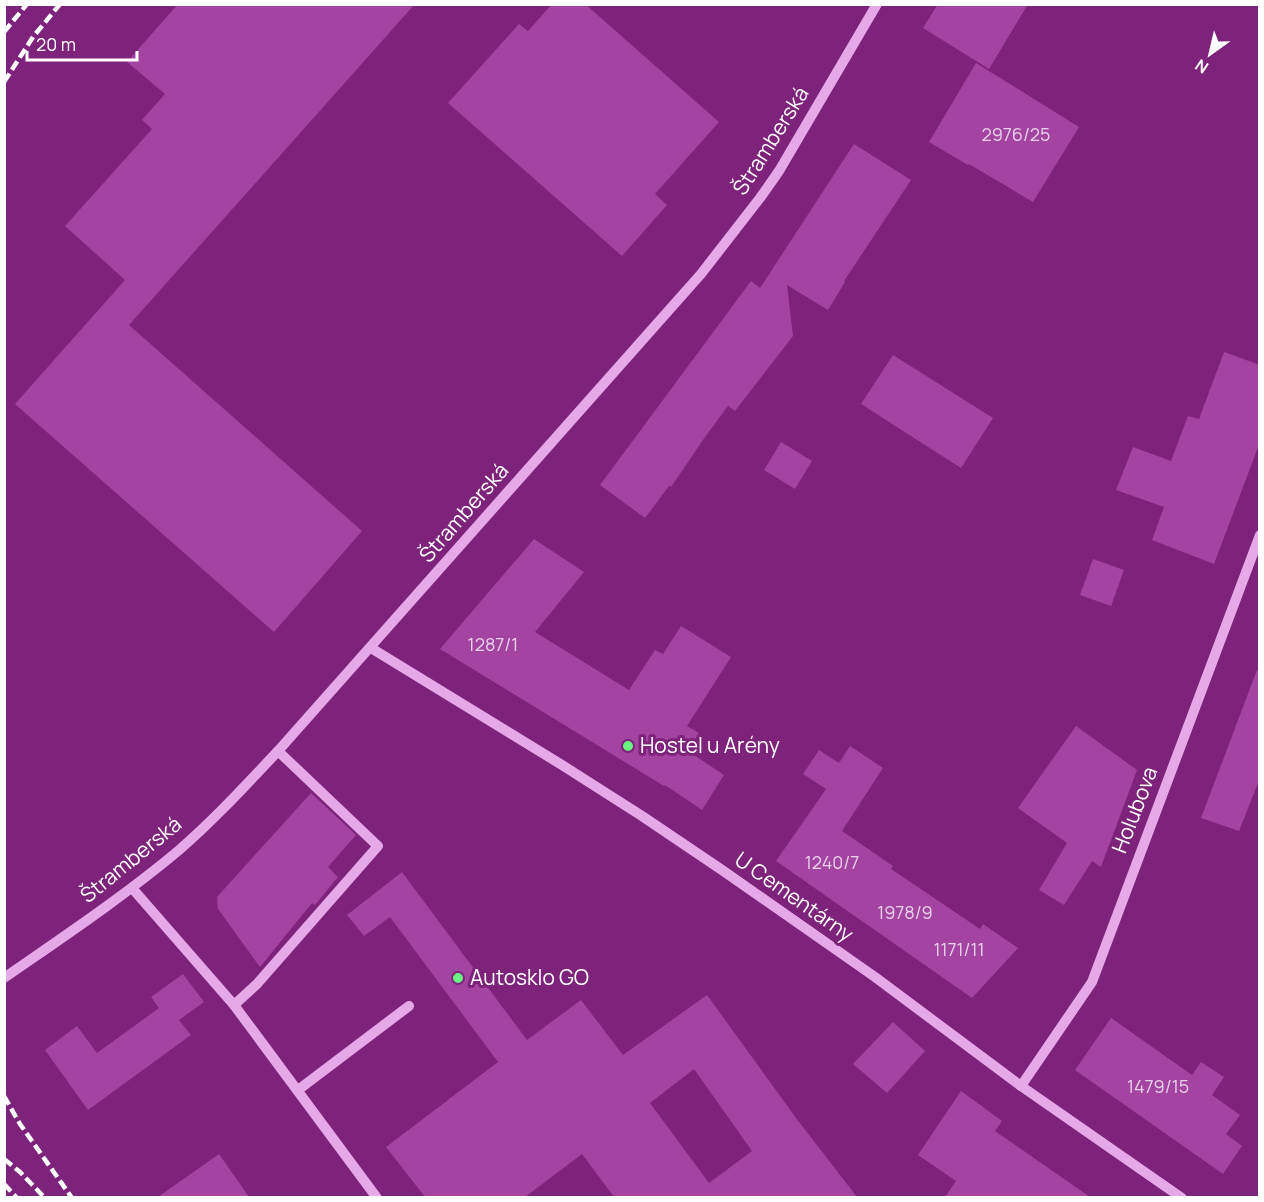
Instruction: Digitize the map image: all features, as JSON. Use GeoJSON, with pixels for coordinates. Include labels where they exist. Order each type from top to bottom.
{"type":"FeatureCollection","features":[{"type":"Feature","properties":{"kind":"street","name":"Štramberská"},"geometry":{"type":"LineString","coordinates":[[4,978],[132,888],[187,842],[242,790],[371,648],[715,257],[779,171],[877,4]]}},
{"type":"Feature","properties":{"kind":"street","name":"Holubova"},"geometry":{"type":"LineString","coordinates":[[1022,1086],[1092,982],[1260,535]]}},
{"type":"Feature","properties":{"kind":"street","name":"U Cementárny"},"geometry":{"type":"LineString","coordinates":[[371,648],[660,828],[875,977],[1022,1086],[1182,1197]]}},
{"type":"Feature","properties":{"kind":"street"},"geometry":{"type":"LineString","coordinates":[[234,1005],[257,984],[378,846],[278,751]]}},
{"type":"Feature","properties":{"kind":"street"},"geometry":{"type":"LineString","coordinates":[[132,888],[234,1005],[377,1197]]}},
{"type":"Feature","properties":{"kind":"street"},"geometry":{"type":"LineString","coordinates":[[298,1090],[409,1006]]}},
{"type":"Feature","properties":{"kind":"building"},"geometry":{"type":"Polygon","coordinates":[[[178,4],[415,4],[129,325],[362,531],[274,632],[15,404],[125,280],[65,226],[152,129],[142,120],[165,94],[127,62],[178,4]]]}},
{"type":"Feature","properties":{"kind":"building"},"geometry":{"type":"Polygon","coordinates":[[[552,4],[585,4],[719,122],[655,194],[667,205],[622,256],[448,103],[519,24],[528,31],[552,4]]]}},
{"type":"Feature","properties":{"kind":"building"},"geometry":{"type":"Polygon","coordinates":[[[938,4],[1028,4],[989,69],[923,28],[938,4]]]}},
{"type":"Feature","properties":{"kind":"building"},"geometry":{"type":"Polygon","coordinates":[[[976,63],[1079,127],[1033,202],[929,142],[976,63]]]}},
{"type":"Feature","properties":{"kind":"building"},"geometry":{"type":"Polygon","coordinates":[[[854,144],[911,180],[844,281],[828,310],[787,285],[793,336],[735,411],[728,406],[671,487],[669,486],[645,518],[600,485],[751,281],[760,288],[854,144]]]}},
{"type":"Feature","properties":{"kind":"building"},"geometry":{"type":"Polygon","coordinates":[[[1224,352],[1260,365],[1260,442],[1214,564],[1152,540],[1164,507],[1116,490],[1133,447],[1171,461],[1188,416],[1199,419],[1224,352]]]}},
{"type":"Feature","properties":{"kind":"building"},"geometry":{"type":"Polygon","coordinates":[[[893,355],[993,418],[961,468],[861,404],[893,355]]]}},
{"type":"Feature","properties":{"kind":"building"},"geometry":{"type":"Polygon","coordinates":[[[781,442],[812,461],[795,489],[764,470],[781,442]]]}},
{"type":"Feature","properties":{"kind":"building"},"geometry":{"type":"Polygon","coordinates":[[[534,539],[584,572],[535,632],[629,690],[655,650],[663,654],[681,626],[731,657],[687,726],[699,733],[688,751],[724,775],[702,810],[665,785],[440,649],[534,539]]]}},
{"type":"Feature","properties":{"kind":"building"},"geometry":{"type":"Polygon","coordinates":[[[1093,559],[1124,570],[1111,606],[1080,595],[1093,559]]]}},
{"type":"Feature","properties":{"kind":"building"},"geometry":{"type":"Polygon","coordinates":[[[1257,670],[1260,670],[1260,778],[1239,831],[1201,818],[1257,670]]]}},
{"type":"Feature","properties":{"kind":"building"},"geometry":{"type":"Polygon","coordinates":[[[1076,726],[1137,770],[1101,867],[1092,861],[1064,905],[1039,890],[1067,843],[1018,808],[1076,726]]]}},
{"type":"Feature","properties":{"kind":"building"},"geometry":{"type":"Polygon","coordinates":[[[850,746],[883,768],[842,831],[893,866],[891,869],[980,929],[983,924],[1018,948],[972,998],[776,861],[826,789],[803,774],[819,750],[839,763],[850,746]]]}},
{"type":"Feature","properties":{"kind":"building"},"geometry":{"type":"Polygon","coordinates":[[[311,793],[356,835],[328,867],[338,877],[315,905],[312,903],[260,967],[218,909],[217,897],[311,793]]]}},
{"type":"Feature","properties":{"kind":"building"},"geometry":{"type":"Polygon","coordinates":[[[402,872],[527,1040],[581,1000],[623,1055],[707,995],[796,1118],[857,1197],[614,1197],[582,1154],[525,1197],[425,1197],[386,1147],[498,1062],[390,917],[364,936],[347,915],[402,872]],[[694,1069],[650,1103],[709,1183],[752,1151],[694,1069]]]}},
{"type":"Feature","properties":{"kind":"building"},"geometry":{"type":"Polygon","coordinates":[[[183,974],[204,1002],[179,1020],[191,1035],[88,1110],[45,1050],[77,1026],[97,1053],[159,1008],[151,997],[183,974]]]}},
{"type":"Feature","properties":{"kind":"building"},"geometry":{"type":"Polygon","coordinates":[[[1111,1018],[1192,1075],[1201,1062],[1224,1077],[1212,1095],[1240,1115],[1226,1134],[1242,1146],[1223,1174],[1075,1070],[1111,1018]]]}},
{"type":"Feature","properties":{"kind":"building"},"geometry":{"type":"Polygon","coordinates":[[[893,1022],[925,1051],[887,1093],[853,1064],[893,1022]]]}},
{"type":"Feature","properties":{"kind":"building"},"geometry":{"type":"Polygon","coordinates":[[[961,1091],[1002,1121],[995,1131],[1090,1197],[945,1197],[956,1181],[918,1155],[961,1091]]]}},
{"type":"Feature","properties":{"kind":"building"},"geometry":{"type":"Polygon","coordinates":[[[219,1154],[249,1197],[158,1197],[219,1154]]]}},
{"type":"Feature","properties":{"kind":"railway"},"geometry":{"type":"LineString","coordinates":[[4,32],[27,4]]}},
{"type":"Feature","properties":{"kind":"railway"},"geometry":{"type":"LineString","coordinates":[[4,82],[33,37],[60,4]]}},
{"type":"Feature","properties":{"kind":"railway"},"geometry":{"type":"LineString","coordinates":[[4,1096],[20,1124],[72,1198]]}},
{"type":"Feature","properties":{"kind":"railway"},"geometry":{"type":"LineString","coordinates":[[4,1159],[45,1198]]}},
{"type":"Feature","properties":{"kind":"railway"},"geometry":{"type":"LineString","coordinates":[[4,1184],[17,1198]]}},
{"type":"Feature","properties":{"kind":"place","name":"Hostel u Arény"},"geometry":{"type":"Point","coordinates":[628,746]}},
{"type":"Feature","properties":{"kind":"place","name":"Autosklo GO"},"geometry":{"type":"Point","coordinates":[458,978]}}]}
